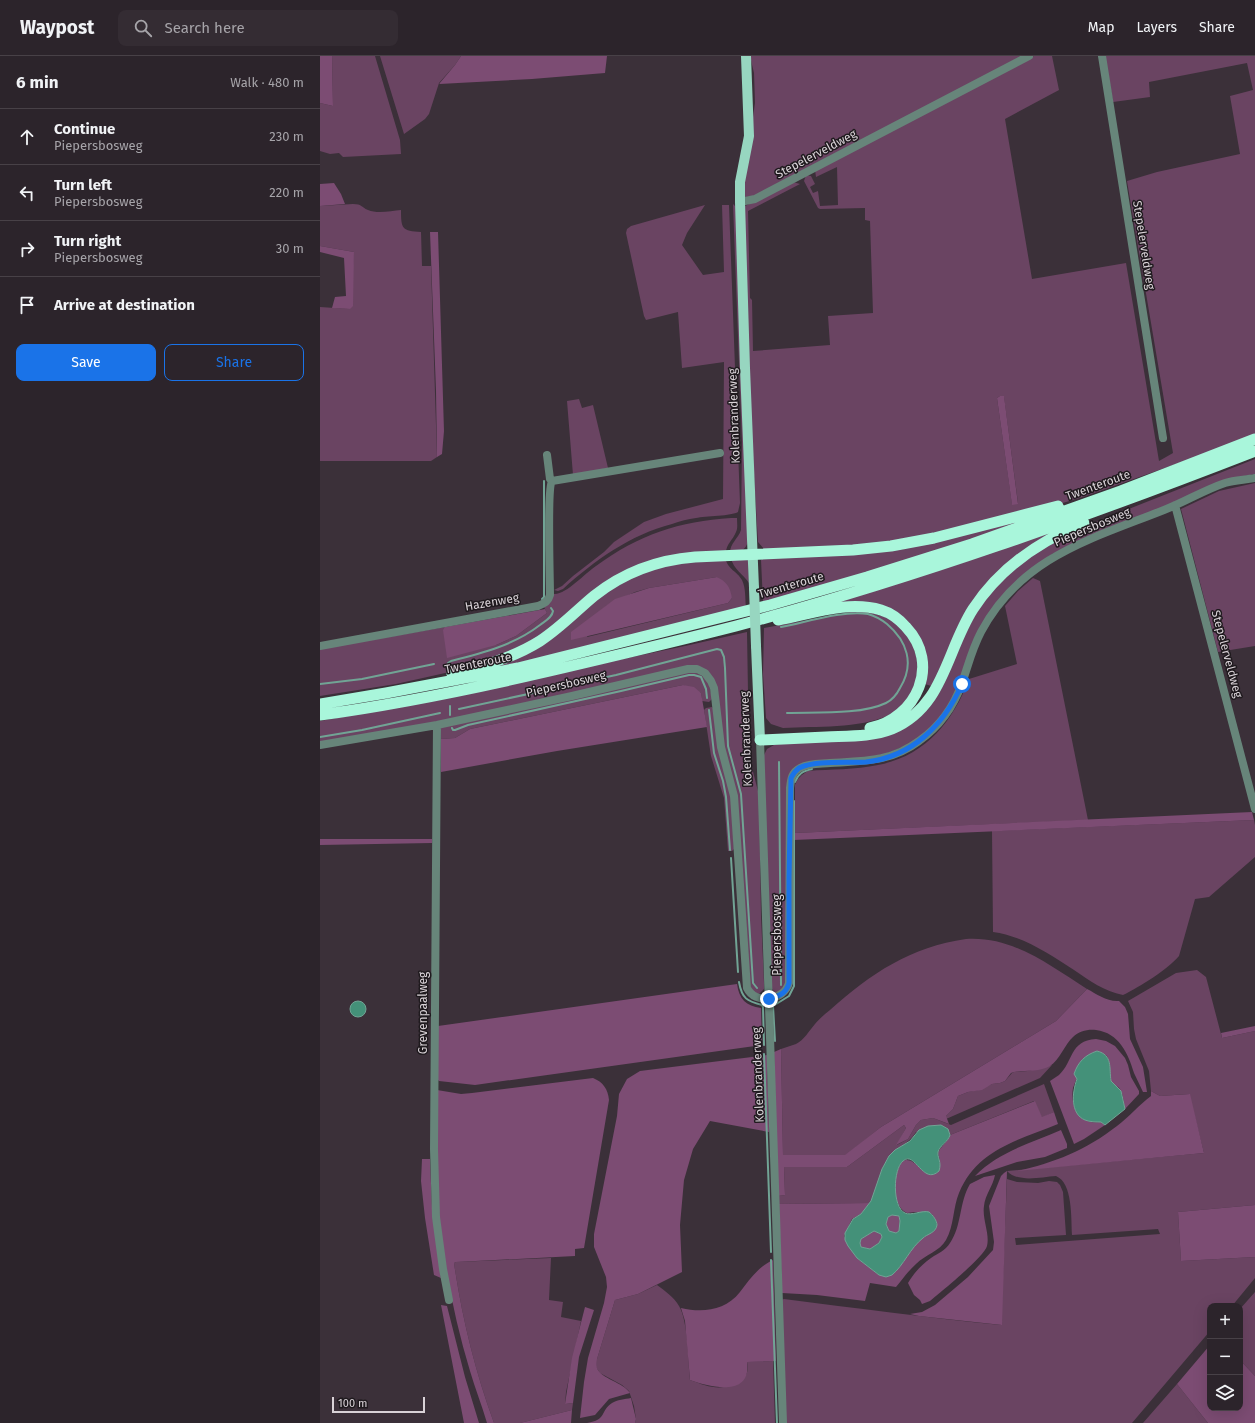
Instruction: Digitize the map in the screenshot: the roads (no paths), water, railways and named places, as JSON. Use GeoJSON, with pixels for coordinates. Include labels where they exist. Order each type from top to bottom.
{"type":"FeatureCollection","features":[{"type":"Feature","properties":{"kind":"highway","name":"Twenteroute"},"geometry":{"type":"LineString","coordinates":[[320,704],[386,694],[518,668],[770,605],[868,577],[972,544],[1121,491],[1255,439]]}},
{"type":"Feature","properties":{"kind":"highway","name":"Twenteroute"},"geometry":{"type":"LineString","coordinates":[[320,715],[394,704],[500,683],[649,648],[738,625],[931,568],[1171,484],[1255,451]]}},
{"type":"Feature","properties":{"kind":"highway"},"geometry":{"type":"LineString","coordinates":[[760,737],[868,735],[890,730],[908,721],[924,707],[932,696],[958,636],[973,609],[996,579],[1009,567],[1044,541],[1080,524],[1133,503],[1171,484]]}},
{"type":"Feature","properties":{"kind":"highway"},"geometry":{"type":"LineString","coordinates":[[386,694],[490,664],[517,653],[541,640],[555,630],[605,588],[644,567],[662,561],[681,558],[853,550],[891,546],[934,538],[1121,491]]}},
{"type":"Feature","properties":{"kind":"highway"},"geometry":{"type":"LineString","coordinates":[[738,625],[777,620],[838,608],[872,608],[890,614],[902,622],[914,636],[921,655],[921,680],[915,697],[904,711],[889,721],[876,726],[861,729],[760,737]]}},
{"type":"Feature","properties":{"kind":"main road","name":"Kolenbranderweg"},"geometry":{"type":"LineString","coordinates":[[746,56],[749,136],[740,182],[740,202],[745,368],[760,737]]}},
{"type":"Feature","properties":{"kind":"street","name":"Stepelerveldweg"},"geometry":{"type":"LineString","coordinates":[[740,202],[755,199],[1029,56]]}},
{"type":"Feature","properties":{"kind":"street","name":"Stepelerveldweg"},"geometry":{"type":"LineString","coordinates":[[1102,56],[1163,438]]}},
{"type":"Feature","properties":{"kind":"street"},"geometry":{"type":"LineString","coordinates":[[552,481],[720,453]]}},
{"type":"Feature","properties":{"kind":"street","name":"Hazenweg"},"geometry":{"type":"LineString","coordinates":[[320,646],[544,604],[550,595],[550,484],[552,481],[550,479],[547,455]]}},
{"type":"Feature","properties":{"kind":"street","name":"Piepersbosweg"},"geometry":{"type":"LineString","coordinates":[[320,745],[437,725],[572,696],[679,670],[697,669],[705,673],[714,688],[721,748],[734,796],[745,982],[749,992],[754,996],[769,999],[785,993],[789,983],[790,795],[791,778],[795,772],[799,768],[811,764],[867,762],[884,758],[908,748],[919,741],[941,721],[949,710],[962,684],[969,659],[980,633],[1002,600],[1030,573],[1054,556],[1078,544],[1175,506],[1226,483],[1255,478]]}},
{"type":"Feature","properties":{"kind":"street","name":"Stepelerveldweg"},"geometry":{"type":"LineString","coordinates":[[1175,506],[1255,809]]}},
{"type":"Feature","properties":{"kind":"street","name":"Grevenpaalweg"},"geometry":{"type":"LineString","coordinates":[[437,725],[434,1149],[436,1217],[449,1300]]}},
{"type":"Feature","properties":{"kind":"street","name":"Kolenbranderweg"},"geometry":{"type":"LineString","coordinates":[[760,737],[783,1423]]}},
{"type":"Feature","properties":{"kind":"waterway"},"geometry":{"type":"LineString","coordinates":[[542,599],[544,597],[544,481]]}},
{"type":"Feature","properties":{"kind":"waterway"},"geometry":{"type":"LineString","coordinates":[[447,666],[451,661],[498,648],[520,638],[546,621],[553,611],[551,608]]}},
{"type":"Feature","properties":{"kind":"waterway"},"geometry":{"type":"LineString","coordinates":[[781,627],[836,615],[858,613],[868,614],[883,621],[900,638],[907,653],[908,662],[905,679],[894,697],[886,703],[876,707],[851,711],[787,713]]}},
{"type":"Feature","properties":{"kind":"waterway"},"geometry":{"type":"LineString","coordinates":[[459,709],[616,675],[717,649],[721,650],[724,657],[725,668],[728,746],[741,794],[753,983],[757,988]]}},
{"type":"Feature","properties":{"kind":"waterway"},"geometry":{"type":"LineString","coordinates":[[320,684],[362,679],[434,664]]}},
{"type":"Feature","properties":{"kind":"waterway"},"geometry":{"type":"LineString","coordinates":[[452,728],[455,730],[468,725],[689,675],[701,677],[706,689],[707,698]]}},
{"type":"Feature","properties":{"kind":"waterway"},"geometry":{"type":"LineString","coordinates":[[450,706],[450,715]]}},
{"type":"Feature","properties":{"kind":"waterway"},"geometry":{"type":"LineString","coordinates":[[709,710],[714,753],[723,781],[726,797],[730,850]]}},
{"type":"Feature","properties":{"kind":"waterway"},"geometry":{"type":"LineString","coordinates":[[320,737],[362,730],[440,713]]}},
{"type":"Feature","properties":{"kind":"waterway"},"geometry":{"type":"LineString","coordinates":[[779,762],[781,985]]}},
{"type":"Feature","properties":{"kind":"waterway"},"geometry":{"type":"LineString","coordinates":[[795,782],[801,773],[812,769]]}},
{"type":"Feature","properties":{"kind":"waterway"},"geometry":{"type":"LineString","coordinates":[[775,1041],[773,1006],[789,996],[794,986],[794,801]]}},
{"type":"Feature","properties":{"kind":"waterway"},"geometry":{"type":"LineString","coordinates":[[731,858],[738,972]]}},
{"type":"Feature","properties":{"kind":"waterway"},"geometry":{"type":"LineString","coordinates":[[739,982],[744,996],[752,1002],[762,1005],[763,1007],[764,1045]]}},
{"type":"Feature","properties":{"kind":"waterway"},"geometry":{"type":"LineString","coordinates":[[764,1054],[771,1252]]}},
{"type":"Feature","properties":{"kind":"waterway"},"geometry":{"type":"LineString","coordinates":[[771,1260],[777,1423]]}}]}
